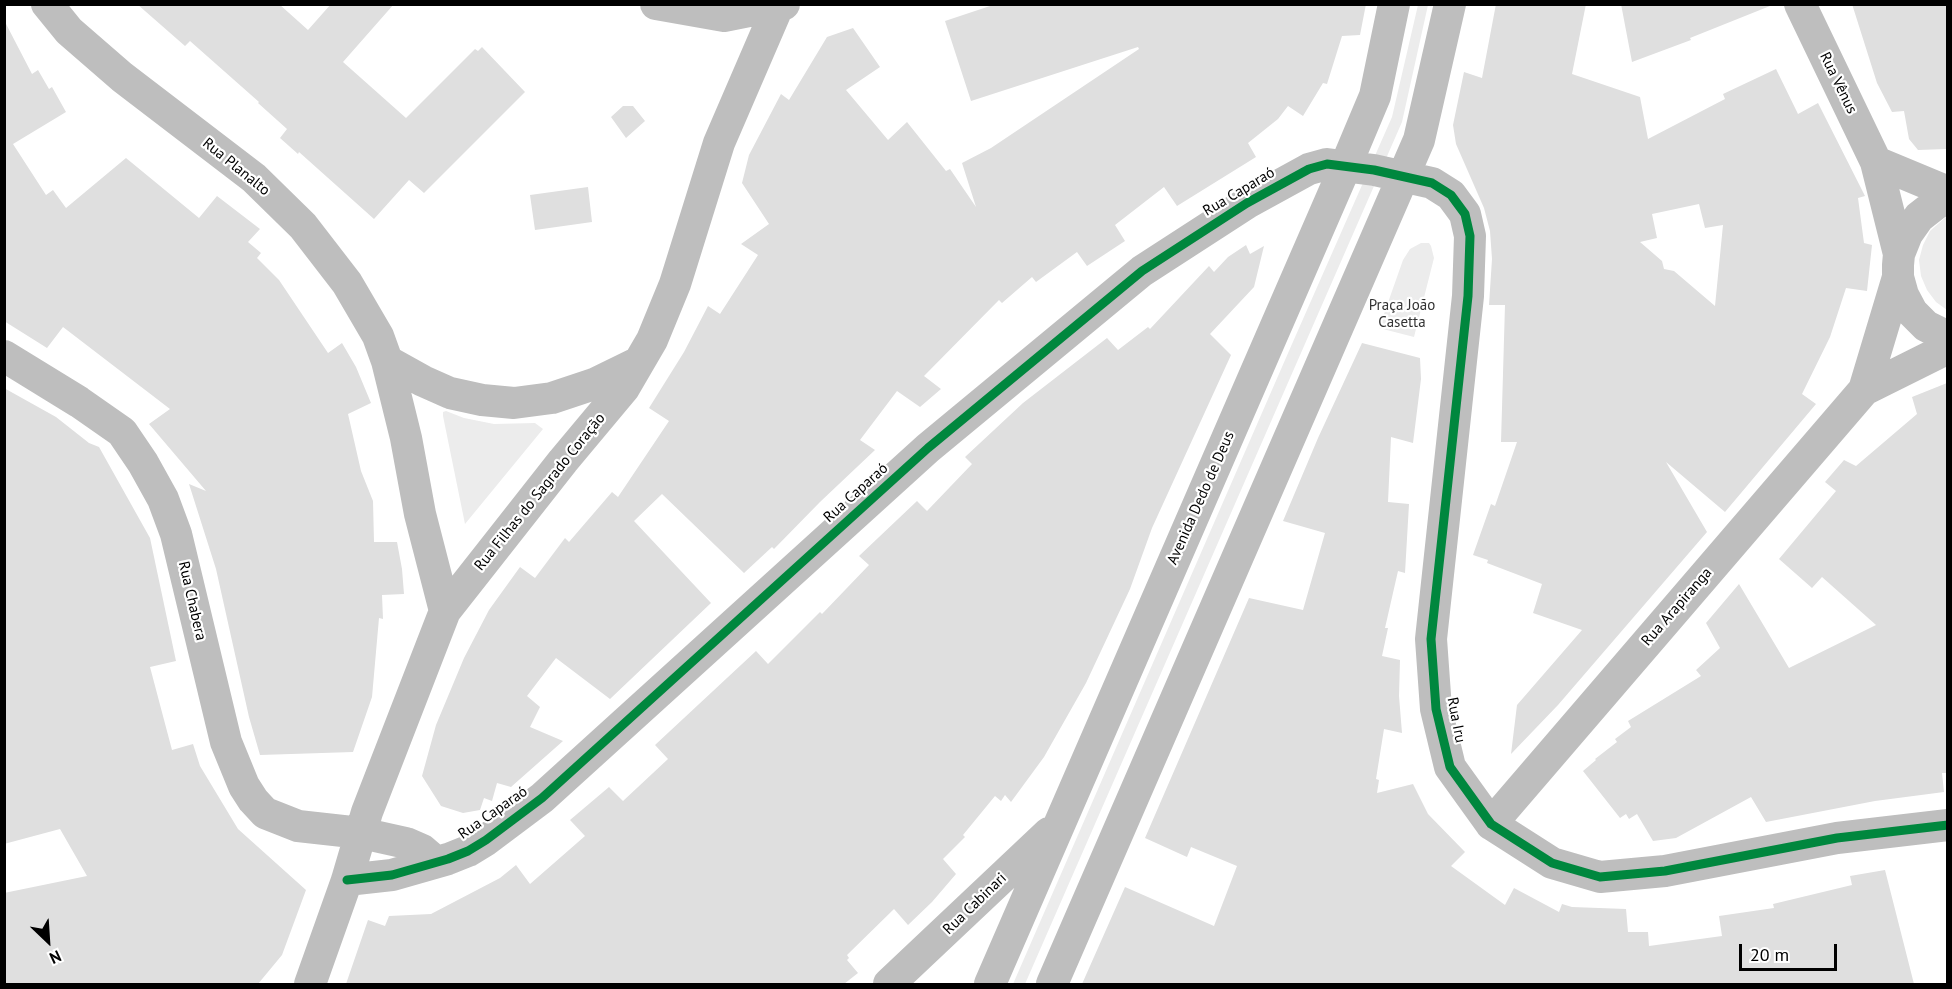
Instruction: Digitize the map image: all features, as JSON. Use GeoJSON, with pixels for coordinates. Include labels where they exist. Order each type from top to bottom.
{"type":"FeatureCollection","features":[{"type":"Feature","properties":{"kind":"street","name":"Rua Planalto"},"geometry":{"type":"LineString","coordinates":[[47,4],[69,31],[122,77],[254,178],[303,226],[347,283],[378,336],[387,361],[406,438],[420,514],[445,611]]}},
{"type":"Feature","properties":{"kind":"street"},"geometry":{"type":"LineString","coordinates":[[656,4],[724,16],[781,5]]}},
{"type":"Feature","properties":{"kind":"street","name":"Avenida Dedo de Deus"},"geometry":{"type":"LineString","coordinates":[[990,984],[1375,96],[1394,4]]}},
{"type":"Feature","properties":{"kind":"street"},"geometry":{"type":"LineString","coordinates":[[1052,984],[1419,140],[1450,4]]}},
{"type":"Feature","properties":{"kind":"street","name":"Rua Vênus"},"geometry":{"type":"LineString","coordinates":[[1800,4],[1876,162],[1899,265],[1903,295],[1912,312],[1926,326],[1947,337]]}},
{"type":"Feature","properties":{"kind":"street","name":"Rua Filhas do Sagrado Coração"},"geometry":{"type":"LineString","coordinates":[[310,984],[347,880],[367,812],[445,611],[563,461],[624,388],[652,340],[675,284],[719,143],[781,5]]}},
{"type":"Feature","properties":{"kind":"street"},"geometry":{"type":"LineString","coordinates":[[1876,162],[1947,192]]}},
{"type":"Feature","properties":{"kind":"street","name":"Rua Caparaó"},"geometry":{"type":"LineString","coordinates":[[347,880],[392,875],[448,859],[477,845],[542,798],[928,448],[1142,271],[1247,203],[1309,169],[1327,164],[1346,165],[1403,176]]}},
{"type":"Feature","properties":{"kind":"street","name":"Rua Iru"},"geometry":{"type":"LineString","coordinates":[[1403,176],[1432,183],[1451,195],[1465,214],[1470,236],[1468,296],[1431,639],[1436,709],[1450,767],[1491,824],[1552,863],[1600,877],[1665,871],[1837,838],[1947,825]]}},
{"type":"Feature","properties":{"kind":"street","name":"Rua Arapiranga"},"geometry":{"type":"LineString","coordinates":[[1864,390],[1906,234],[1919,217],[1936,203],[1947,199]]}},
{"type":"Feature","properties":{"kind":"street","name":"Rua Arapiranga"},"geometry":{"type":"LineString","coordinates":[[1491,824],[1864,390],[1947,348]]}},
{"type":"Feature","properties":{"kind":"street","name":"Rua Chabera"},"geometry":{"type":"LineString","coordinates":[[4,356],[79,402],[122,432],[143,463],[163,499],[176,534],[226,742],[244,786],[253,800],[265,813],[298,826],[361,833]]}},
{"type":"Feature","properties":{"kind":"street"},"geometry":{"type":"LineString","coordinates":[[387,361],[450,393],[482,400],[514,403],[552,398],[594,384],[639,362]]}},
{"type":"Feature","properties":{"kind":"street","name":"Rua Cabinari"},"geometry":{"type":"LineString","coordinates":[[890,984],[1060,822]]}},
{"type":"Feature","properties":{"kind":"street"},"geometry":{"type":"LineString","coordinates":[[361,833],[406,843],[422,850],[435,862]]}},
{"type":"Feature","properties":{"kind":"green space"},"geometry":{"type":"Polygon","coordinates":[[[1418,5],[1428,5],[1402,122],[1025,984],[1013,984],[1392,117],[1418,5]]]}},
{"type":"Feature","properties":{"kind":"green space"},"geometry":{"type":"Polygon","coordinates":[[[1947,216],[1947,310],[1936,302],[1927,290],[1921,276],[1919,260],[1930,231],[1947,216]]]}},
{"type":"Feature","properties":{"kind":"green space","name":"Praça João Casetta"},"geometry":{"type":"Polygon","coordinates":[[[1421,243],[1429,243],[1434,258],[1414,337],[1379,328],[1403,260],[1410,249],[1421,243]]]}},
{"type":"Feature","properties":{"kind":"green space"},"geometry":{"type":"Polygon","coordinates":[[[443,412],[464,418],[494,424],[535,423],[543,429],[465,524],[443,416],[443,412]]]}},
{"type":"Feature","properties":{"kind":"building"},"geometry":{"type":"Polygon","coordinates":[[[137,4],[279,4],[308,30],[331,4],[394,4],[343,62],[406,118],[475,49],[478,51],[482,47],[525,92],[424,193],[409,180],[374,219],[280,138],[287,129],[259,102],[190,41],[185,46],[137,4]]]}},
{"type":"Feature","properties":{"kind":"building"},"geometry":{"type":"Polygon","coordinates":[[[996,4],[1366,4],[1360,35],[1342,36],[1327,84],[1323,83],[1303,116],[1288,106],[1278,119],[1248,143],[1256,157],[1177,206],[1164,187],[1115,225],[1125,241],[1087,266],[1077,252],[1036,282],[1032,277],[1002,303],[999,300],[924,376],[941,389],[920,407],[897,391],[860,440],[875,450],[774,549],[772,547],[744,573],[662,494],[634,521],[711,603],[610,699],[556,658],[527,696],[540,707],[530,727],[563,741],[511,787],[497,783],[492,801],[484,798],[480,810],[463,813],[441,806],[422,776],[436,725],[464,658],[489,610],[520,567],[535,578],[565,538],[569,542],[612,492],[618,497],[669,421],[649,408],[684,352],[708,306],[720,314],[758,255],[741,244],[769,224],[742,183],[749,155],[781,94],[789,100],[827,37],[853,28],[880,67],[846,90],[888,140],[907,122],[946,171],[950,169],[976,207],[962,163],[991,148],[1139,49],[1138,47],[971,101],[945,21],[996,4]]]}},
{"type":"Feature","properties":{"kind":"building"},"geometry":{"type":"Polygon","coordinates":[[[1496,4],[1586,4],[1572,74],[1640,97],[1648,139],[1725,99],[1723,94],[1776,69],[1798,114],[1818,103],[1865,196],[1858,198],[1864,243],[1872,245],[1867,291],[1846,288],[1830,337],[1802,394],[1816,404],[1725,512],[1666,462],[1707,532],[1558,705],[1511,754],[1517,705],[1582,630],[1533,613],[1542,584],[1487,563],[1488,560],[1473,555],[1491,504],[1495,506],[1517,442],[1501,442],[1505,305],[1489,305],[1492,259],[1490,231],[1484,208],[1456,144],[1453,125],[1464,72],[1482,78],[1496,4]],[[1699,204],[1652,214],[1657,238],[1640,242],[1662,261],[1664,269],[1674,271],[1715,306],[1723,225],[1705,228],[1699,204]]]}},
{"type":"Feature","properties":{"kind":"building"},"geometry":{"type":"Polygon","coordinates":[[[1621,4],[1769,4],[1770,6],[1632,62],[1621,4]]]}},
{"type":"Feature","properties":{"kind":"building"},"geometry":{"type":"Polygon","coordinates":[[[1852,4],[1947,4],[1947,149],[1918,150],[1909,139],[1904,111],[1892,112],[1877,83],[1852,4]]]}},
{"type":"Feature","properties":{"kind":"building"},"geometry":{"type":"Polygon","coordinates":[[[4,20],[32,74],[38,70],[49,89],[52,87],[66,112],[13,144],[46,195],[53,190],[66,208],[126,158],[199,218],[217,196],[260,229],[248,242],[261,253],[257,258],[279,280],[328,353],[342,343],[356,367],[371,403],[348,414],[361,471],[373,501],[374,542],[397,542],[404,594],[382,595],[383,619],[379,618],[372,697],[353,752],[260,755],[249,717],[216,569],[189,484],[206,491],[149,424],[170,409],[63,327],[47,348],[4,321],[4,20]]]}},
{"type":"Feature","properties":{"kind":"building"},"geometry":{"type":"Polygon","coordinates":[[[623,106],[633,106],[645,121],[626,138],[611,117],[623,106]]]}},
{"type":"Feature","properties":{"kind":"building"},"geometry":{"type":"Polygon","coordinates":[[[588,187],[592,222],[535,230],[530,195],[588,187]]]}},
{"type":"Feature","properties":{"kind":"building"},"geometry":{"type":"Polygon","coordinates":[[[1246,245],[1250,254],[1264,246],[1254,287],[1210,334],[1231,355],[1152,528],[1130,589],[1086,683],[1044,757],[1011,802],[1005,795],[1001,801],[995,796],[963,835],[965,837],[943,859],[956,874],[932,902],[908,925],[894,909],[847,955],[849,958],[847,960],[858,973],[844,984],[346,984],[368,920],[385,926],[389,916],[431,914],[500,878],[516,865],[530,884],[585,836],[570,820],[609,787],[623,801],[668,759],[655,745],[756,651],[768,664],[820,612],[822,614],[869,565],[859,556],[917,501],[927,511],[972,464],[965,457],[1023,403],[1107,338],[1118,350],[1148,327],[1150,329],[1209,266],[1214,272],[1228,257],[1246,245]]]}},
{"type":"Feature","properties":{"kind":"building"},"geometry":{"type":"Polygon","coordinates":[[[1362,343],[1420,358],[1421,379],[1413,443],[1391,437],[1388,502],[1409,504],[1405,573],[1398,571],[1385,628],[1388,628],[1382,656],[1400,660],[1399,696],[1402,733],[1384,729],[1376,779],[1379,780],[1377,793],[1413,784],[1428,814],[1465,852],[1451,866],[1505,905],[1514,888],[1559,912],[1562,904],[1572,907],[1626,909],[1628,932],[1648,932],[1649,946],[1722,936],[1719,916],[1774,908],[1773,904],[1852,885],[1850,876],[1885,870],[1914,984],[1082,984],[1125,887],[1214,926],[1237,866],[1191,847],[1187,857],[1145,838],[1249,598],[1303,610],[1325,533],[1283,521],[1362,343]]]}},
{"type":"Feature","properties":{"kind":"building"},"geometry":{"type":"Polygon","coordinates":[[[1947,383],[1947,773],[1942,773],[1944,792],[1875,801],[1766,822],[1751,797],[1676,838],[1653,841],[1637,814],[1629,819],[1626,814],[1620,818],[1583,771],[1617,742],[1615,739],[1631,727],[1628,721],[1701,676],[1696,670],[1720,648],[1706,623],[1739,584],[1789,668],[1876,625],[1822,577],[1812,588],[1779,559],[1836,491],[1825,482],[1844,460],[1856,466],[1917,414],[1912,397],[1947,383]]]}},
{"type":"Feature","properties":{"kind":"building"},"geometry":{"type":"Polygon","coordinates":[[[4,388],[56,417],[89,443],[99,447],[150,538],[176,661],[150,667],[172,750],[193,744],[200,766],[238,829],[306,890],[282,955],[258,984],[4,984],[4,893],[87,876],[60,829],[4,844],[4,388]]]}},
{"type":"Feature","properties":{"kind":"cycle path"},"geometry":{"type":"LineString","coordinates":[[347,880],[392,875],[448,859],[486,840],[542,798],[928,448],[1142,271],[1247,203],[1309,169],[1327,164],[1374,170],[1432,183],[1451,195],[1465,214],[1470,236],[1468,296],[1431,639],[1436,709],[1450,767],[1491,824],[1552,863],[1600,877],[1665,871],[1837,838],[1948,825]]}}]}
